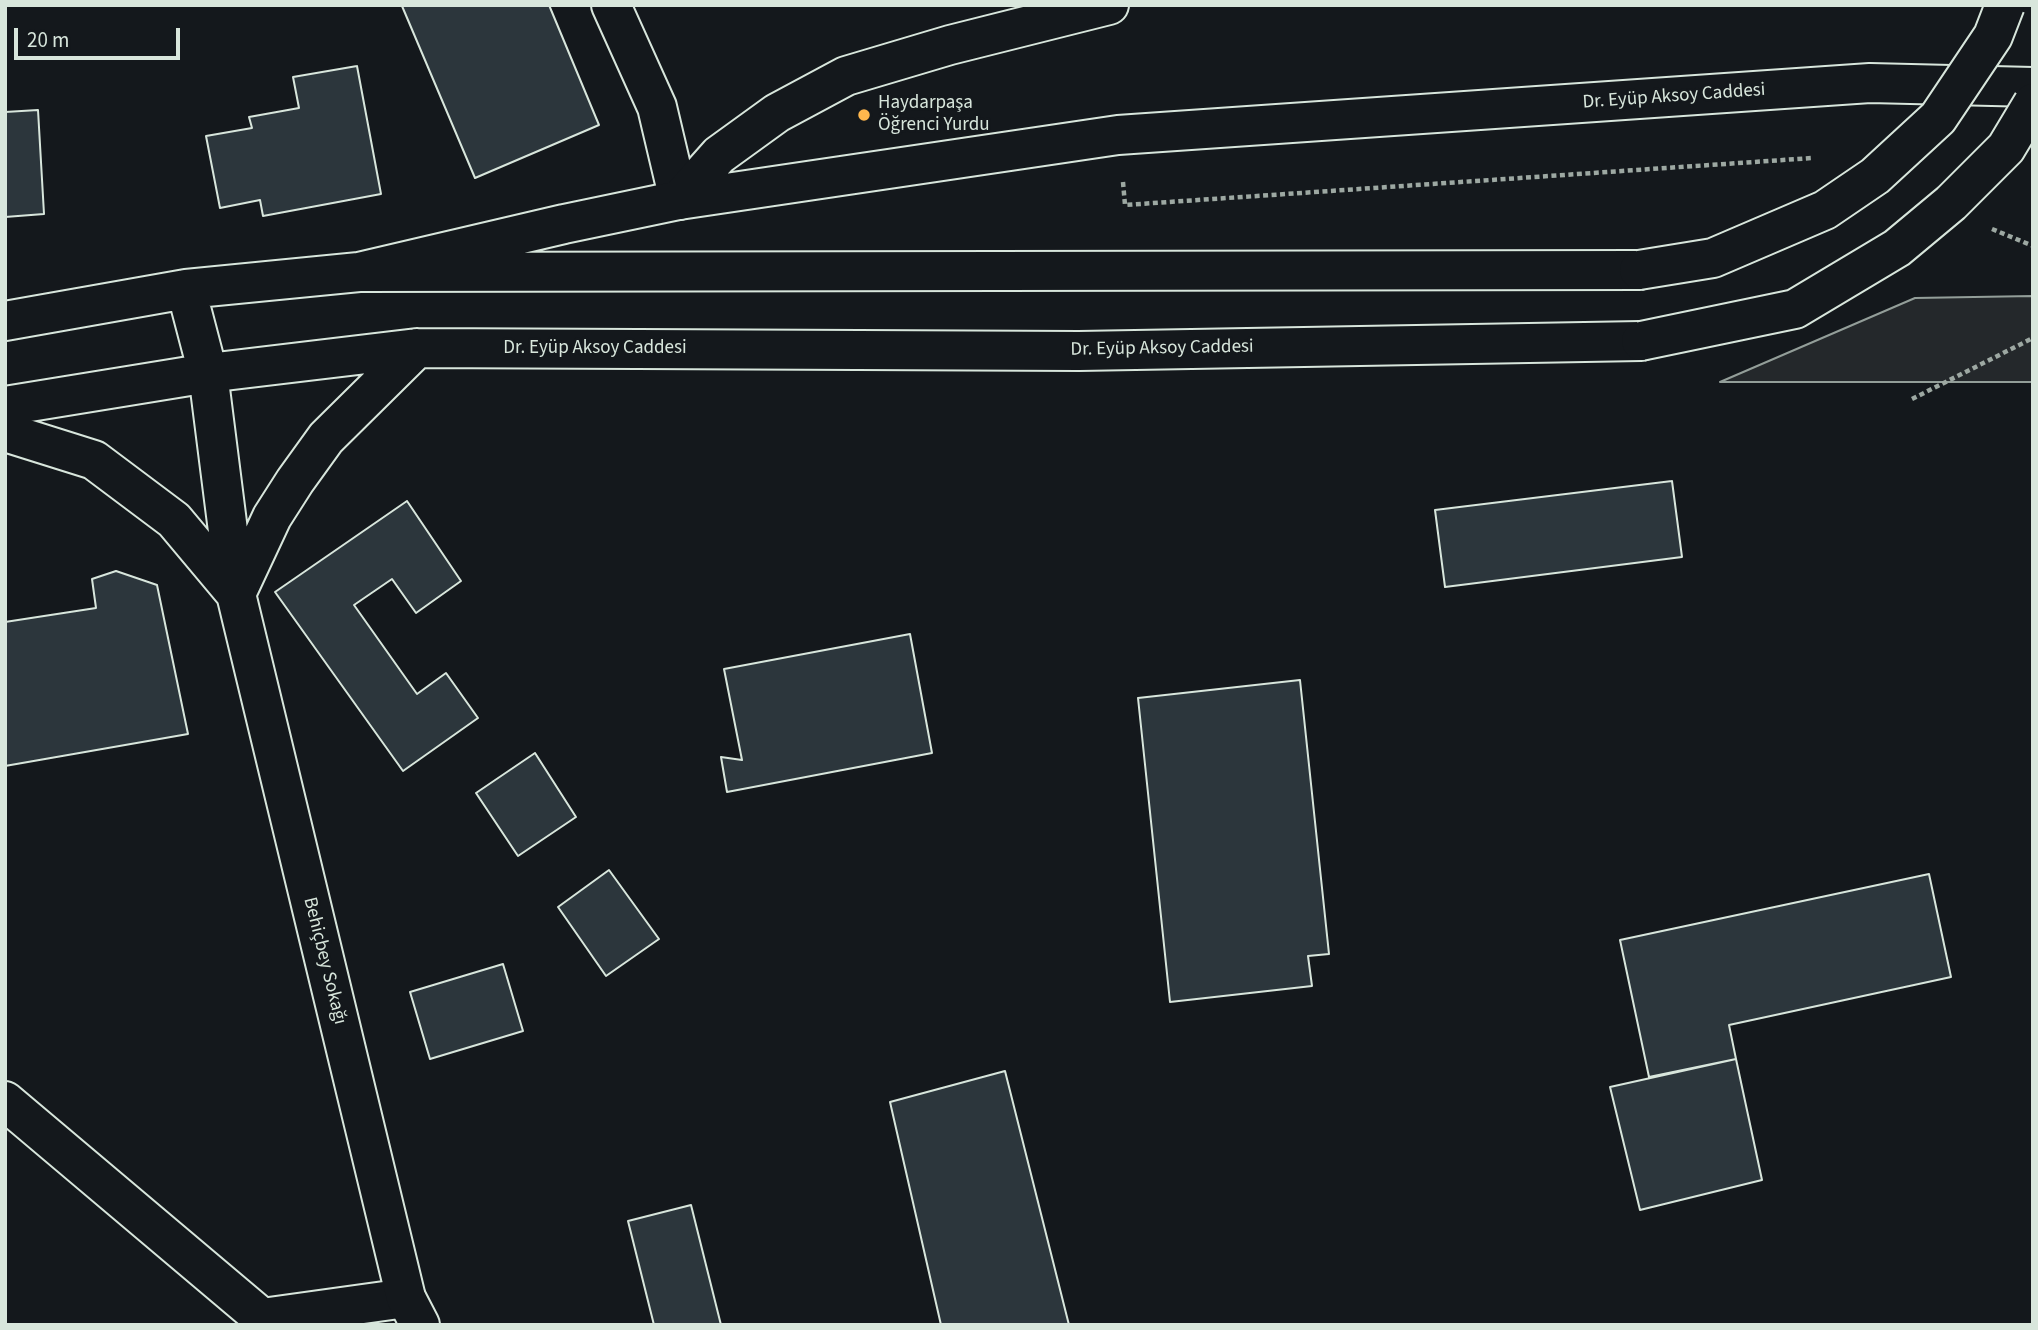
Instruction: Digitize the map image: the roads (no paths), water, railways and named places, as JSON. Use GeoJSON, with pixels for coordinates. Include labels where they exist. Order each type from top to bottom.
{"type":"FeatureCollection","features":[{"type":"Feature","properties":{"kind":"main road"},"geometry":{"type":"LineString","coordinates":[[611,5],[657,107],[679,200]]}},
{"type":"Feature","properties":{"kind":"main road","name":"Dr. Eyüp Aksoy Caddesi"},"geometry":{"type":"LineString","coordinates":[[5,321],[186,289],[359,272],[1639,270],[1713,258],[1825,210],[1875,176],[1938,118],[1993,36],[2005,5]]}},
{"type":"Feature","properties":{"kind":"main road"},"geometry":{"type":"LineString","coordinates":[[679,200],[719,155],[777,113],[846,76],[950,45],[1109,6]]}},
{"type":"Feature","properties":{"kind":"main road","name":"Dr. Eyüp Aksoy Caddesi"},"geometry":{"type":"LineString","coordinates":[[359,272],[679,200],[1118,135],[1870,83],[2033,87]]}},
{"type":"Feature","properties":{"kind":"main road","name":"Dr. Eyüp Aksoy Caddesi"},"geometry":{"type":"LineString","coordinates":[[5,406],[208,373],[417,348],[1079,351],[1641,341],[1795,309],[1897,248],[1951,203],[2006,148],[2033,103]]}},
{"type":"Feature","properties":{"kind":"main road","name":"Behiçbey Sokağı"},"geometry":{"type":"LineString","coordinates":[[186,289],[208,373],[236,594],[413,1311]]}},
{"type":"Feature","properties":{"kind":"main road"},"geometry":{"type":"LineString","coordinates":[[5,432],[94,460],[174,520],[236,594],[272,517],[326,438],[417,348]]}},
{"type":"Feature","properties":{"kind":"main road"},"geometry":{"type":"LineString","coordinates":[[5,1101],[262,1318],[413,1311]]}},
{"type":"Feature","properties":{"kind":"place","name":"Haydarpaşa Öğrenci Yurdu"},"geometry":{"type":"Point","coordinates":[864,115]}}]}
